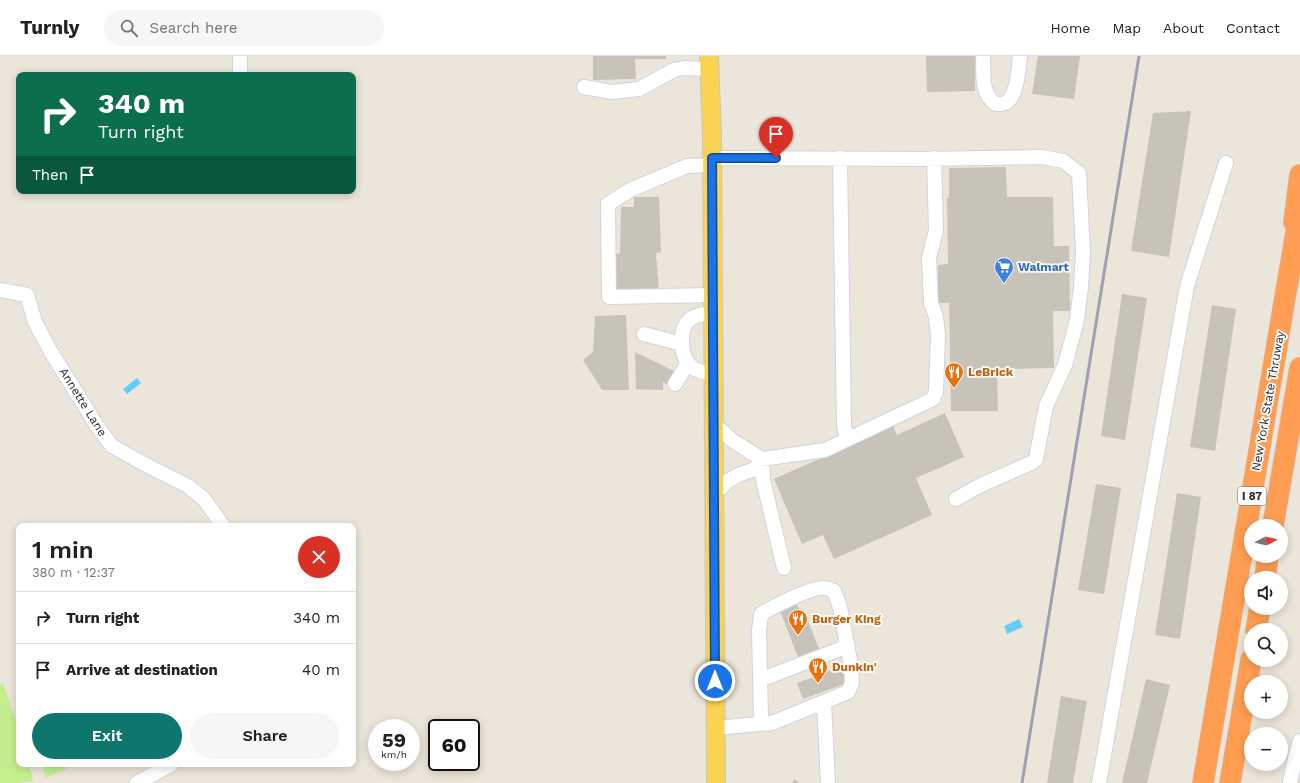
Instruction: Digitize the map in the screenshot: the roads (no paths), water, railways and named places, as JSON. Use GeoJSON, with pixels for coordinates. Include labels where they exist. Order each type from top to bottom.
{"type":"FeatureCollection","features":[{"type":"Feature","properties":{"kind":"highway"},"geometry":{"type":"LineString","coordinates":[[1284,306],[1300,175]]}},
{"type":"Feature","properties":{"kind":"highway","name":"New York State Thruway"},"geometry":{"type":"LineString","coordinates":[[1203,783],[1300,209]]}},
{"type":"Feature","properties":{"kind":"highway","name":"I 87"},"geometry":{"type":"LineString","coordinates":[[1274,519],[1300,368]]}},
{"type":"Feature","properties":{"kind":"highway"},"geometry":{"type":"LineString","coordinates":[[1230,783],[1250,667]]}},
{"type":"Feature","properties":{"kind":"main road"},"geometry":{"type":"LineString","coordinates":[[709,62],[712,161],[716,783]]}},
{"type":"Feature","properties":{"kind":"street"},"geometry":{"type":"LineString","coordinates":[[240,56],[240,72]]}},
{"type":"Feature","properties":{"kind":"street"},"geometry":{"type":"LineString","coordinates":[[983,56],[984,89],[989,99],[996,104],[1006,103],[1012,97],[1015,88],[1020,56]]}},
{"type":"Feature","properties":{"kind":"street"},"geometry":{"type":"LineString","coordinates":[[584,87],[612,92],[639,89],[674,70],[709,62]]}},
{"type":"Feature","properties":{"kind":"street"},"geometry":{"type":"LineString","coordinates":[[713,304],[610,297],[608,204],[630,190],[687,166],[712,161],[840,158],[1042,157],[1063,161],[1079,173],[1082,252],[1081,288],[1077,320],[1065,365],[1046,406],[1036,459],[1031,463],[981,485],[956,499]]}},
{"type":"Feature","properties":{"kind":"street"},"geometry":{"type":"LineString","coordinates":[[840,158],[844,426],[847,438]]}},
{"type":"Feature","properties":{"kind":"street"},"geometry":{"type":"LineString","coordinates":[[714,424],[733,441],[762,459],[825,450],[847,438],[933,399],[936,391],[938,335],[936,317],[931,303],[929,258],[936,230],[934,158]]}},
{"type":"Feature","properties":{"kind":"street"},"geometry":{"type":"LineString","coordinates":[[1099,783],[1187,286],[1226,163]]}},
{"type":"Feature","properties":{"kind":"street","name":"Annette Lane"},"geometry":{"type":"LineString","coordinates":[[0,290],[28,295],[35,322],[97,426],[112,446],[188,486],[204,499],[221,523]]}},
{"type":"Feature","properties":{"kind":"street"},"geometry":{"type":"LineString","coordinates":[[713,304],[698,316],[690,319],[684,327],[682,344],[684,354],[691,367],[699,371],[714,374]]}},
{"type":"Feature","properties":{"kind":"street"},"geometry":{"type":"LineString","coordinates":[[644,334],[682,344]]}},
{"type":"Feature","properties":{"kind":"street"},"geometry":{"type":"LineString","coordinates":[[675,384],[688,363]]}},
{"type":"Feature","properties":{"kind":"street"},"geometry":{"type":"LineString","coordinates":[[714,494],[728,481],[738,475],[755,469],[762,459]]}},
{"type":"Feature","properties":{"kind":"street"},"geometry":{"type":"LineString","coordinates":[[762,459],[763,480],[784,568]]}},
{"type":"Feature","properties":{"kind":"street"},"geometry":{"type":"LineString","coordinates":[[716,728],[772,723],[848,692],[852,683],[848,646],[840,608],[834,591],[824,588],[813,589],[772,607],[761,614],[758,631],[761,718],[758,724]]}},
{"type":"Feature","properties":{"kind":"street"},"geometry":{"type":"LineString","coordinates":[[760,680],[848,646]]}},
{"type":"Feature","properties":{"kind":"street"},"geometry":{"type":"LineString","coordinates":[[824,702],[828,783]]}},
{"type":"Feature","properties":{"kind":"street"},"geometry":{"type":"LineString","coordinates":[[1290,783],[1294,758],[1300,741]]}},
{"type":"Feature","properties":{"kind":"street"},"geometry":{"type":"LineString","coordinates":[[137,783],[166,767]]}},
{"type":"Feature","properties":{"kind":"water"},"geometry":{"type":"Polygon","coordinates":[[[137,378],[141,383],[127,394],[123,389],[137,378]]]}},
{"type":"Feature","properties":{"kind":"water"},"geometry":{"type":"Polygon","coordinates":[[[1019,619],[1023,627],[1007,634],[1004,626],[1019,619]]]}},
{"type":"Feature","properties":{"kind":"railway"},"geometry":{"type":"LineString","coordinates":[[1022,783],[1139,56]]}},
{"type":"Feature","properties":{"kind":"place","name":"Walmart"},"geometry":{"type":"Point","coordinates":[1004,284]}},
{"type":"Feature","properties":{"kind":"place","name":"LeBrick"},"geometry":{"type":"Point","coordinates":[954,389]}},
{"type":"Feature","properties":{"kind":"place","name":"Burger King"},"geometry":{"type":"Point","coordinates":[798,636]}},
{"type":"Feature","properties":{"kind":"place","name":"Dunkin'"},"geometry":{"type":"Point","coordinates":[818,684]}}]}
